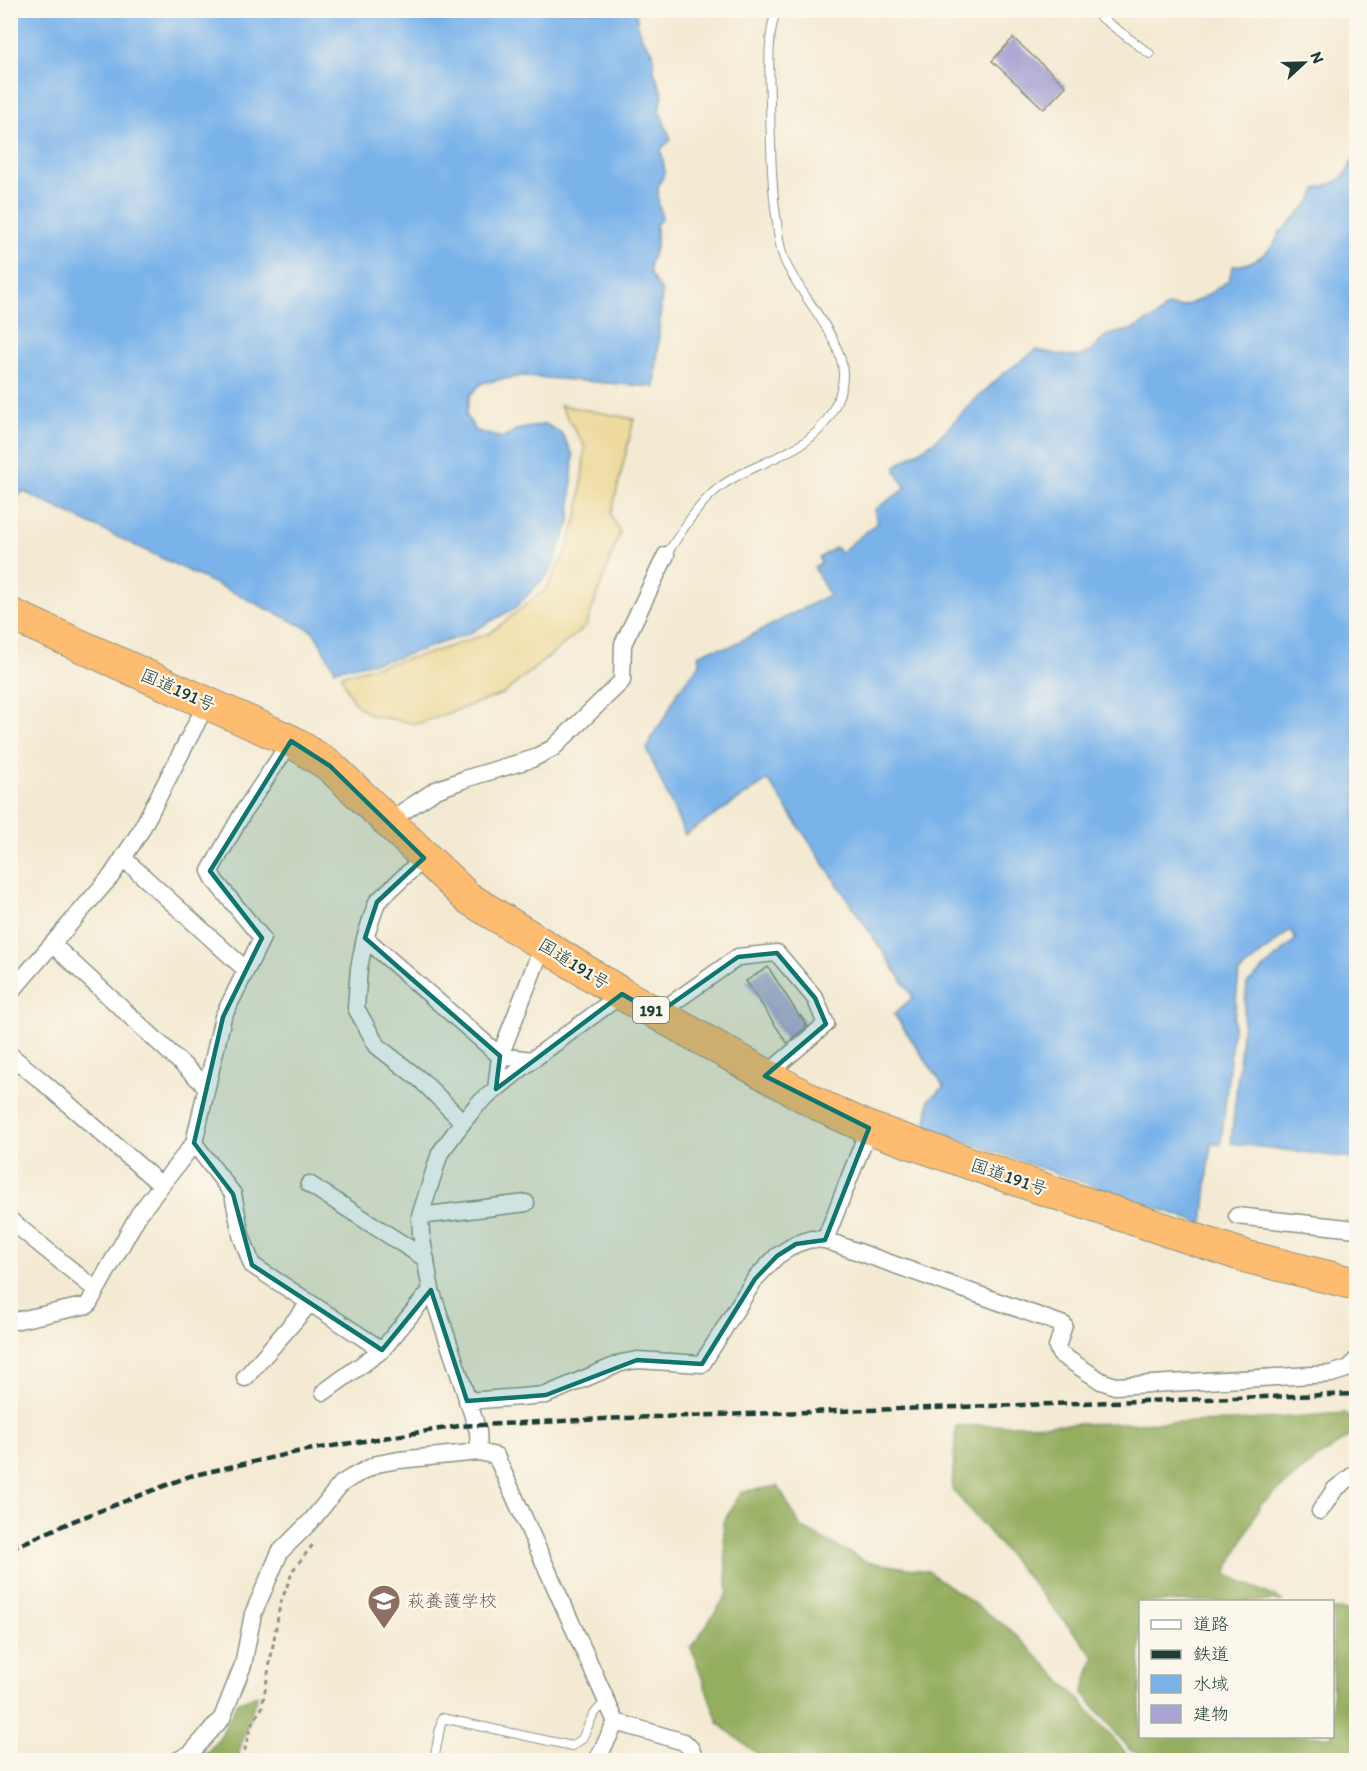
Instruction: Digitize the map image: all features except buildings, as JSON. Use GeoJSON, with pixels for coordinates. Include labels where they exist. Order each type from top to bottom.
{"type":"FeatureCollection","features":[{"type":"Feature","properties":{"kind":"highway","name":"国道191号"},"geometry":{"type":"LineString","coordinates":[[10,614],[291,741],[330,766],[468,898],[622,994],[825,1108],[869,1128],[1248,1257],[1356,1284]]}},
{"type":"Feature","properties":{"kind":"street"},"geometry":{"type":"LineString","coordinates":[[389,821],[436,790],[532,759],[553,747],[574,729],[622,681],[623,644],[666,555]]}},
{"type":"Feature","properties":{"kind":"street"},"geometry":{"type":"LineString","coordinates":[[10,993],[112,875],[140,832],[207,703]]}},
{"type":"Feature","properties":{"kind":"street"},"geometry":{"type":"LineString","coordinates":[[10,1322],[88,1305],[139,1214],[194,1143],[223,1017],[262,938],[210,871],[244,811],[291,741]]}},
{"type":"Feature","properties":{"kind":"street"},"geometry":{"type":"LineString","coordinates":[[123,858],[246,970]]}},
{"type":"Feature","properties":{"kind":"street"},"geometry":{"type":"LineString","coordinates":[[424,858],[377,902],[365,938],[359,968],[356,1008],[377,1046],[422,1081],[463,1122]]}},
{"type":"Feature","properties":{"kind":"street"},"geometry":{"type":"LineString","coordinates":[[365,938],[500,1056],[532,1060]]}},
{"type":"Feature","properties":{"kind":"street"},"geometry":{"type":"LineString","coordinates":[[52,944],[207,1087]]}},
{"type":"Feature","properties":{"kind":"street"},"geometry":{"type":"LineString","coordinates":[[496,1089],[500,1056],[543,945]]}},
{"type":"Feature","properties":{"kind":"street"},"geometry":{"type":"LineString","coordinates":[[657,1014],[738,957],[777,953],[815,998],[826,1024],[765,1076]]}},
{"type":"Feature","properties":{"kind":"street"},"geometry":{"type":"LineString","coordinates":[[479,1452],[478,1431],[431,1290],[420,1216],[441,1153],[478,1104],[532,1060],[622,994]]}},
{"type":"Feature","properties":{"kind":"street"},"geometry":{"type":"LineString","coordinates":[[10,1055],[161,1185]]}},
{"type":"Feature","properties":{"kind":"street"},"geometry":{"type":"LineString","coordinates":[[825,1240],[869,1128]]}},
{"type":"Feature","properties":{"kind":"street"},"geometry":{"type":"LineString","coordinates":[[194,1143],[233,1194],[241,1235],[252,1265],[382,1350]]}},
{"type":"Feature","properties":{"kind":"street"},"geometry":{"type":"LineString","coordinates":[[309,1184],[426,1259]]}},
{"type":"Feature","properties":{"kind":"street"},"geometry":{"type":"LineString","coordinates":[[420,1216],[526,1203]]}},
{"type":"Feature","properties":{"kind":"street"},"geometry":{"type":"LineString","coordinates":[[1237,1216],[1356,1229]]}},
{"type":"Feature","properties":{"kind":"street"},"geometry":{"type":"LineString","coordinates":[[10,1220],[96,1290]]}},
{"type":"Feature","properties":{"kind":"street"},"geometry":{"type":"LineString","coordinates":[[467,1401],[546,1395],[621,1363],[637,1360],[702,1364],[755,1279],[777,1256],[796,1244],[811,1239],[825,1240],[1064,1325],[1057,1347],[1060,1354],[1101,1381],[1115,1386],[1331,1374],[1350,1368],[1356,1360]]}},
{"type":"Feature","properties":{"kind":"street"},"geometry":{"type":"LineString","coordinates":[[324,1392],[382,1350],[431,1290]]}},
{"type":"Feature","properties":{"kind":"street"},"geometry":{"type":"LineString","coordinates":[[245,1377],[310,1303]]}},
{"type":"Feature","properties":{"kind":"street"},"geometry":{"type":"LineString","coordinates":[[178,1761],[191,1753],[222,1718],[243,1665],[253,1614],[280,1552],[312,1520],[341,1484],[377,1464],[479,1452],[496,1456],[616,1722],[684,1742],[691,1749],[695,1761]]}},
{"type":"Feature","properties":{"kind":"street"},"geometry":{"type":"LineString","coordinates":[[1320,1510],[1335,1489],[1356,1473]]}},
{"type":"Feature","properties":{"kind":"street"},"geometry":{"type":"LineString","coordinates":[[597,1761],[616,1722]]}},
{"type":"Feature","properties":{"kind":"lane"},"geometry":{"type":"LineString","coordinates":[[666,555],[693,515],[715,491],[739,474],[795,450],[825,425],[837,401],[843,376],[840,356],[827,331],[798,287],[783,258],[779,240],[771,160],[770,92],[770,40],[777,10]]}},
{"type":"Feature","properties":{"kind":"lane"},"geometry":{"type":"LineString","coordinates":[[1091,10],[1150,54]]}},
{"type":"Feature","properties":{"kind":"lane"},"geometry":{"type":"LineString","coordinates":[[434,1761],[442,1718],[572,1746],[582,1739],[593,1715],[606,1701]]}},
{"type":"Feature","properties":{"kind":"path"},"geometry":{"type":"LineString","coordinates":[[244,1761],[251,1725],[261,1708],[280,1605],[293,1570],[319,1536]]}},
{"type":"Feature","properties":{"kind":"highlighted area"},"geometry":{"type":"Polygon","coordinates":[[[291,741],[330,766],[424,858],[377,902],[365,938],[500,1056],[496,1089],[622,994],[657,1014],[738,957],[777,953],[815,998],[826,1024],[765,1076],[869,1128],[825,1240],[796,1244],[777,1256],[755,1279],[702,1364],[637,1360],[546,1395],[467,1401],[431,1290],[382,1350],[252,1265],[233,1194],[194,1143],[223,1017],[262,938],[210,871],[291,741]]]}},
{"type":"Feature","properties":{"kind":"green space"},"geometry":{"type":"Polygon","coordinates":[[[1345,1413],[1356,1421],[1356,1431],[1260,1505],[1226,1574],[1281,1600],[1139,1600],[1139,1738],[1334,1738],[1334,1610],[1356,1610],[1356,1760],[1162,1760],[1131,1751],[1083,1693],[1094,1656],[952,1489],[956,1426],[1235,1421],[1345,1413]]]}},
{"type":"Feature","properties":{"kind":"green space"},"geometry":{"type":"Polygon","coordinates":[[[778,1486],[801,1527],[867,1562],[928,1571],[1011,1630],[1076,1696],[1125,1752],[1128,1760],[765,1760],[719,1724],[691,1648],[728,1593],[723,1523],[741,1492],[778,1486]]]}},
{"type":"Feature","properties":{"kind":"green space"},"geometry":{"type":"Polygon","coordinates":[[[257,1695],[239,1752],[239,1760],[200,1760],[219,1739],[237,1703],[257,1695]]]}},
{"type":"Feature","properties":{"kind":"sand"},"geometry":{"type":"Polygon","coordinates":[[[560,405],[634,419],[611,515],[620,532],[586,626],[503,694],[417,724],[370,715],[353,702],[341,675],[427,654],[490,633],[546,589],[567,550],[579,510],[585,447],[560,405]]]}},
{"type":"Feature","properties":{"kind":"water"},"geometry":{"type":"Polygon","coordinates":[[[11,10],[636,11],[640,33],[653,52],[654,71],[663,95],[659,109],[671,140],[661,149],[665,172],[658,187],[658,201],[662,218],[656,225],[656,248],[650,262],[650,274],[662,292],[655,387],[522,376],[482,383],[470,395],[466,415],[476,431],[503,438],[516,430],[546,424],[562,434],[573,455],[570,522],[550,572],[515,608],[468,634],[396,658],[335,670],[313,631],[22,491],[11,508],[11,10]]]}},
{"type":"Feature","properties":{"kind":"water"},"geometry":{"type":"Polygon","coordinates":[[[1356,152],[1356,1159],[1231,1143],[1247,984],[1296,939],[1290,930],[1239,973],[1221,1144],[1211,1144],[1203,1224],[926,1128],[929,1099],[944,1087],[894,1014],[913,997],[768,780],[685,835],[647,750],[651,737],[666,716],[677,692],[700,664],[698,655],[712,649],[729,647],[829,595],[814,567],[821,563],[819,558],[836,547],[840,553],[878,522],[874,510],[906,488],[896,472],[896,466],[936,440],[1004,373],[1036,350],[1078,357],[1091,351],[1107,335],[1131,330],[1156,317],[1167,306],[1182,307],[1201,299],[1229,280],[1233,266],[1255,260],[1268,251],[1280,231],[1311,201],[1316,189],[1333,183],[1346,173],[1356,152]]]}},
{"type":"Feature","properties":{"kind":"railway"},"geometry":{"type":"LineString","coordinates":[[10,1549],[71,1522],[190,1476],[301,1451],[459,1426],[624,1418],[1356,1394]]}},
{"type":"Feature","properties":{"kind":"place","name":"萩養護学校"},"geometry":{"type":"Point","coordinates":[384,1630]}}]}
